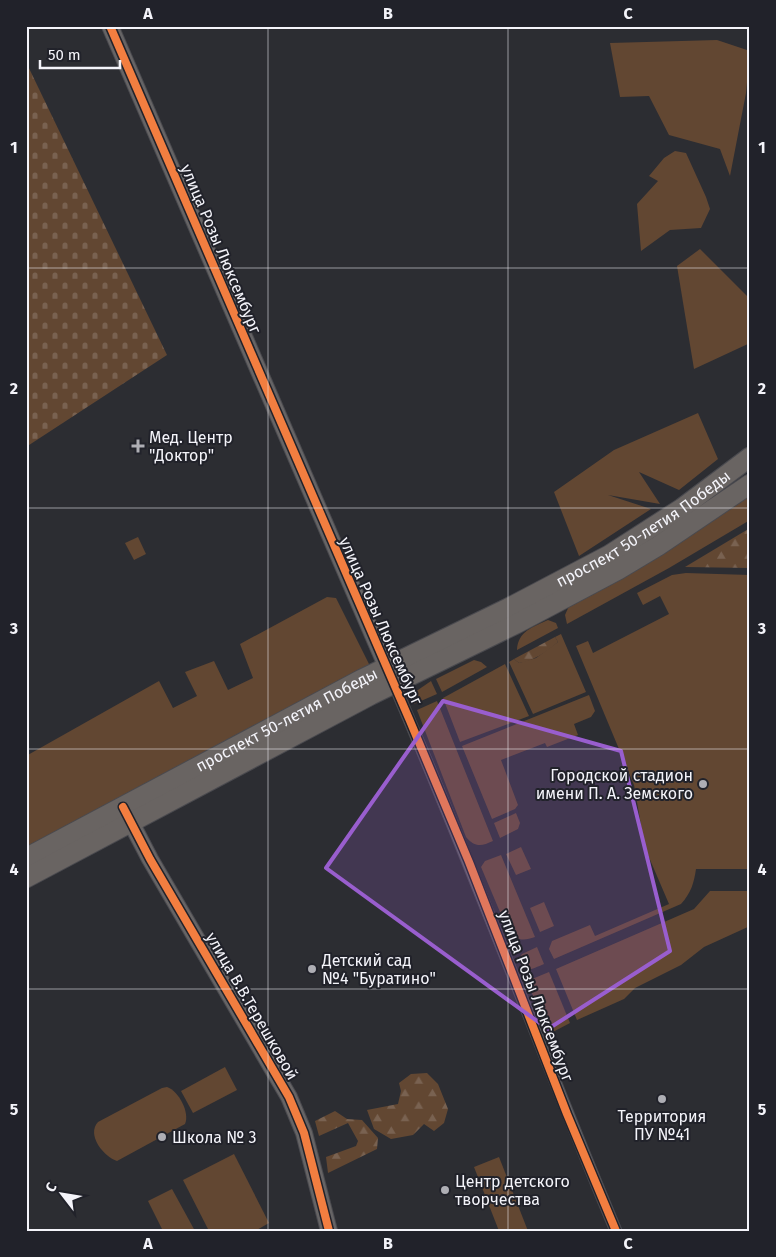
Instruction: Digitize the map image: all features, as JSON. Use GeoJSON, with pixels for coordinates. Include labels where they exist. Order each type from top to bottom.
{"type":"FeatureCollection","features":[{"type":"Feature","properties":{"kind":"main road","name":"проспект 50-летия Победы"},"geometry":{"type":"LineString","coordinates":[[26,878],[127,814],[386,667],[508,608],[609,555],[649,531],[750,457]]}},
{"type":"Feature","properties":{"kind":"main road","name":"проспект 50-летия Победы"},"geometry":{"type":"LineString","coordinates":[[26,858],[127,814],[516,624],[618,570],[658,546],[750,484]]}},
{"type":"Feature","properties":{"kind":"street","name":"улица Розы Люксембург"},"geometry":{"type":"LineString","coordinates":[[110,26],[469,862],[564,1107],[616,1231]]}},
{"type":"Feature","properties":{"kind":"street","name":"улица В.В.Терешковой"},"geometry":{"type":"LineString","coordinates":[[127,814],[154,866],[289,1097],[304,1133],[329,1231]]}},
{"type":"Feature","properties":{"kind":"highlighted area"},"geometry":{"type":"Polygon","coordinates":[[[443,701],[621,751],[670,951],[548,1029],[326,868],[443,701]]]}},
{"type":"Feature","properties":{"kind":"green space"},"geometry":{"type":"Polygon","coordinates":[[[717,40],[750,51],[746,93],[730,176],[720,149],[669,135],[649,96],[620,97],[610,43],[717,40]]]}},
{"type":"Feature","properties":{"kind":"green space"},"geometry":{"type":"Polygon","coordinates":[[[26,62],[167,355],[26,447],[26,62]]]}},
{"type":"Feature","properties":{"kind":"green space"},"geometry":{"type":"Polygon","coordinates":[[[675,151],[686,153],[710,209],[701,228],[670,230],[641,251],[637,204],[658,181],[649,176],[664,158],[675,151]]]}},
{"type":"Feature","properties":{"kind":"green space"},"geometry":{"type":"Polygon","coordinates":[[[700,249],[750,299],[750,343],[694,369],[677,266],[700,249]]]}},
{"type":"Feature","properties":{"kind":"green space"},"geometry":{"type":"Polygon","coordinates":[[[698,413],[718,459],[679,490],[639,472],[660,504],[608,495],[651,509],[579,556],[554,492],[614,450],[698,413]]]}},
{"type":"Feature","properties":{"kind":"green space"},"geometry":{"type":"Polygon","coordinates":[[[750,494],[750,520],[669,568],[567,624],[565,615],[569,606],[750,494]]]}},
{"type":"Feature","properties":{"kind":"green space"},"geometry":{"type":"Polygon","coordinates":[[[750,528],[750,568],[685,567],[750,528]]]}},
{"type":"Feature","properties":{"kind":"green space"},"geometry":{"type":"Polygon","coordinates":[[[138,537],[146,554],[134,560],[125,543],[138,537]]]}},
{"type":"Feature","properties":{"kind":"green space"},"geometry":{"type":"Polygon","coordinates":[[[686,573],[750,575],[750,869],[696,869],[692,888],[681,904],[554,959],[549,949],[552,941],[590,925],[595,936],[669,904],[645,848],[634,785],[576,646],[588,641],[593,653],[669,614],[660,596],[643,605],[637,593],[672,575],[686,573]]]}},
{"type":"Feature","properties":{"kind":"green space"},"geometry":{"type":"Polygon","coordinates":[[[327,597],[336,598],[371,668],[26,851],[26,756],[159,681],[173,708],[197,696],[185,672],[214,661],[228,690],[253,678],[240,644],[327,597]]]}},
{"type":"Feature","properties":{"kind":"green space"},"geometry":{"type":"Polygon","coordinates":[[[548,620],[556,623],[558,628],[517,650],[520,638],[527,630],[548,620]]]}},
{"type":"Feature","properties":{"kind":"green space"},"geometry":{"type":"Polygon","coordinates":[[[561,634],[586,692],[533,714],[509,662],[514,659],[519,663],[536,658],[558,642],[555,637],[561,634]]]}},
{"type":"Feature","properties":{"kind":"green space"},"geometry":{"type":"Polygon","coordinates":[[[555,637],[558,642],[535,658],[519,663],[514,659],[555,637]]]}},
{"type":"Feature","properties":{"kind":"green space"},"geometry":{"type":"Polygon","coordinates":[[[474,660],[481,662],[487,667],[442,692],[436,679],[474,660]]]}},
{"type":"Feature","properties":{"kind":"green space"},"geometry":{"type":"Polygon","coordinates":[[[505,664],[529,716],[460,742],[443,698],[505,664]]]}},
{"type":"Feature","properties":{"kind":"green space"},"geometry":{"type":"Polygon","coordinates":[[[431,681],[437,694],[414,704],[415,692],[431,681]]]}},
{"type":"Feature","properties":{"kind":"green space"},"geometry":{"type":"Polygon","coordinates":[[[589,695],[595,711],[591,717],[574,724],[578,735],[547,747],[545,743],[501,760],[518,805],[515,809],[492,819],[462,746],[589,695]]]}},
{"type":"Feature","properties":{"kind":"green space"},"geometry":{"type":"Polygon","coordinates":[[[437,701],[493,841],[485,844],[472,843],[466,837],[417,710],[437,701]]]}},
{"type":"Feature","properties":{"kind":"green space"},"geometry":{"type":"Polygon","coordinates":[[[516,813],[520,823],[518,829],[500,838],[494,823],[516,813]]]}},
{"type":"Feature","properties":{"kind":"green space"},"geometry":{"type":"Polygon","coordinates":[[[521,847],[531,869],[516,875],[506,854],[521,847]]]}},
{"type":"Feature","properties":{"kind":"green space"},"geometry":{"type":"Polygon","coordinates":[[[501,855],[535,937],[520,939],[514,937],[508,931],[481,867],[485,861],[501,855]]]}},
{"type":"Feature","properties":{"kind":"green space"},"geometry":{"type":"Polygon","coordinates":[[[710,891],[750,891],[750,926],[704,947],[681,965],[635,988],[624,999],[577,1020],[556,969],[694,909],[710,891]]]}},
{"type":"Feature","properties":{"kind":"green space"},"geometry":{"type":"Polygon","coordinates":[[[544,902],[554,926],[540,932],[530,908],[544,902]]]}},
{"type":"Feature","properties":{"kind":"green space"},"geometry":{"type":"Polygon","coordinates":[[[537,947],[544,964],[528,970],[524,969],[520,957],[522,954],[537,947]]]}},
{"type":"Feature","properties":{"kind":"green space"},"geometry":{"type":"Polygon","coordinates":[[[549,972],[570,1023],[551,1033],[546,1028],[529,986],[532,979],[549,972]]]}},
{"type":"Feature","properties":{"kind":"green space"},"geometry":{"type":"Polygon","coordinates":[[[225,1067],[237,1090],[193,1113],[181,1091],[225,1067]]]}},
{"type":"Feature","properties":{"kind":"green space"},"geometry":{"type":"Polygon","coordinates":[[[427,1073],[438,1084],[448,1109],[444,1123],[434,1131],[424,1124],[413,1135],[391,1139],[374,1129],[367,1110],[398,1104],[401,1091],[399,1083],[411,1074],[427,1073]]]}},
{"type":"Feature","properties":{"kind":"green space"},"geometry":{"type":"Polygon","coordinates":[[[167,1087],[176,1093],[185,1109],[185,1124],[117,1161],[107,1155],[95,1139],[95,1127],[98,1122],[167,1087]]]}},
{"type":"Feature","properties":{"kind":"green space"},"geometry":{"type":"Polygon","coordinates":[[[335,1111],[347,1119],[362,1120],[378,1138],[377,1149],[328,1173],[326,1157],[356,1146],[358,1141],[348,1123],[319,1136],[315,1121],[335,1111]]]}},
{"type":"Feature","properties":{"kind":"green space"},"geometry":{"type":"Polygon","coordinates":[[[234,1154],[269,1223],[255,1231],[209,1231],[183,1180],[234,1154]]]}},
{"type":"Feature","properties":{"kind":"green space"},"geometry":{"type":"Polygon","coordinates":[[[499,1157],[528,1231],[499,1231],[474,1167],[499,1157]]]}},
{"type":"Feature","properties":{"kind":"green space"},"geometry":{"type":"Polygon","coordinates":[[[172,1189],[195,1231],[163,1231],[148,1201],[172,1189]]]}},
{"type":"Feature","properties":{"kind":"cycle path"},"geometry":{"type":"LineString","coordinates":[[110,26],[410,721],[469,862],[567,1114],[616,1231]]}},
{"type":"Feature","properties":{"kind":"cycle path"},"geometry":{"type":"LineString","coordinates":[[123,807],[150,859],[289,1097],[304,1133],[329,1231]]}},
{"type":"Feature","properties":{"kind":"place","name":"Мед. Центр \"Доктор\""},"geometry":{"type":"Point","coordinates":[138,446]}},
{"type":"Feature","properties":{"kind":"place","name":"Городской стадион имени П. А. Земского"},"geometry":{"type":"Point","coordinates":[703,784]}},
{"type":"Feature","properties":{"kind":"place","name":"Детский сад №4 \"Буратино\""},"geometry":{"type":"Point","coordinates":[312,969]}},
{"type":"Feature","properties":{"kind":"place","name":"Территория ПУ №41"},"geometry":{"type":"Point","coordinates":[662,1099]}},
{"type":"Feature","properties":{"kind":"place","name":"Школа № 3"},"geometry":{"type":"Point","coordinates":[162,1137]}},
{"type":"Feature","properties":{"kind":"place","name":"Центр детского творчества"},"geometry":{"type":"Point","coordinates":[445,1190]}}]}
